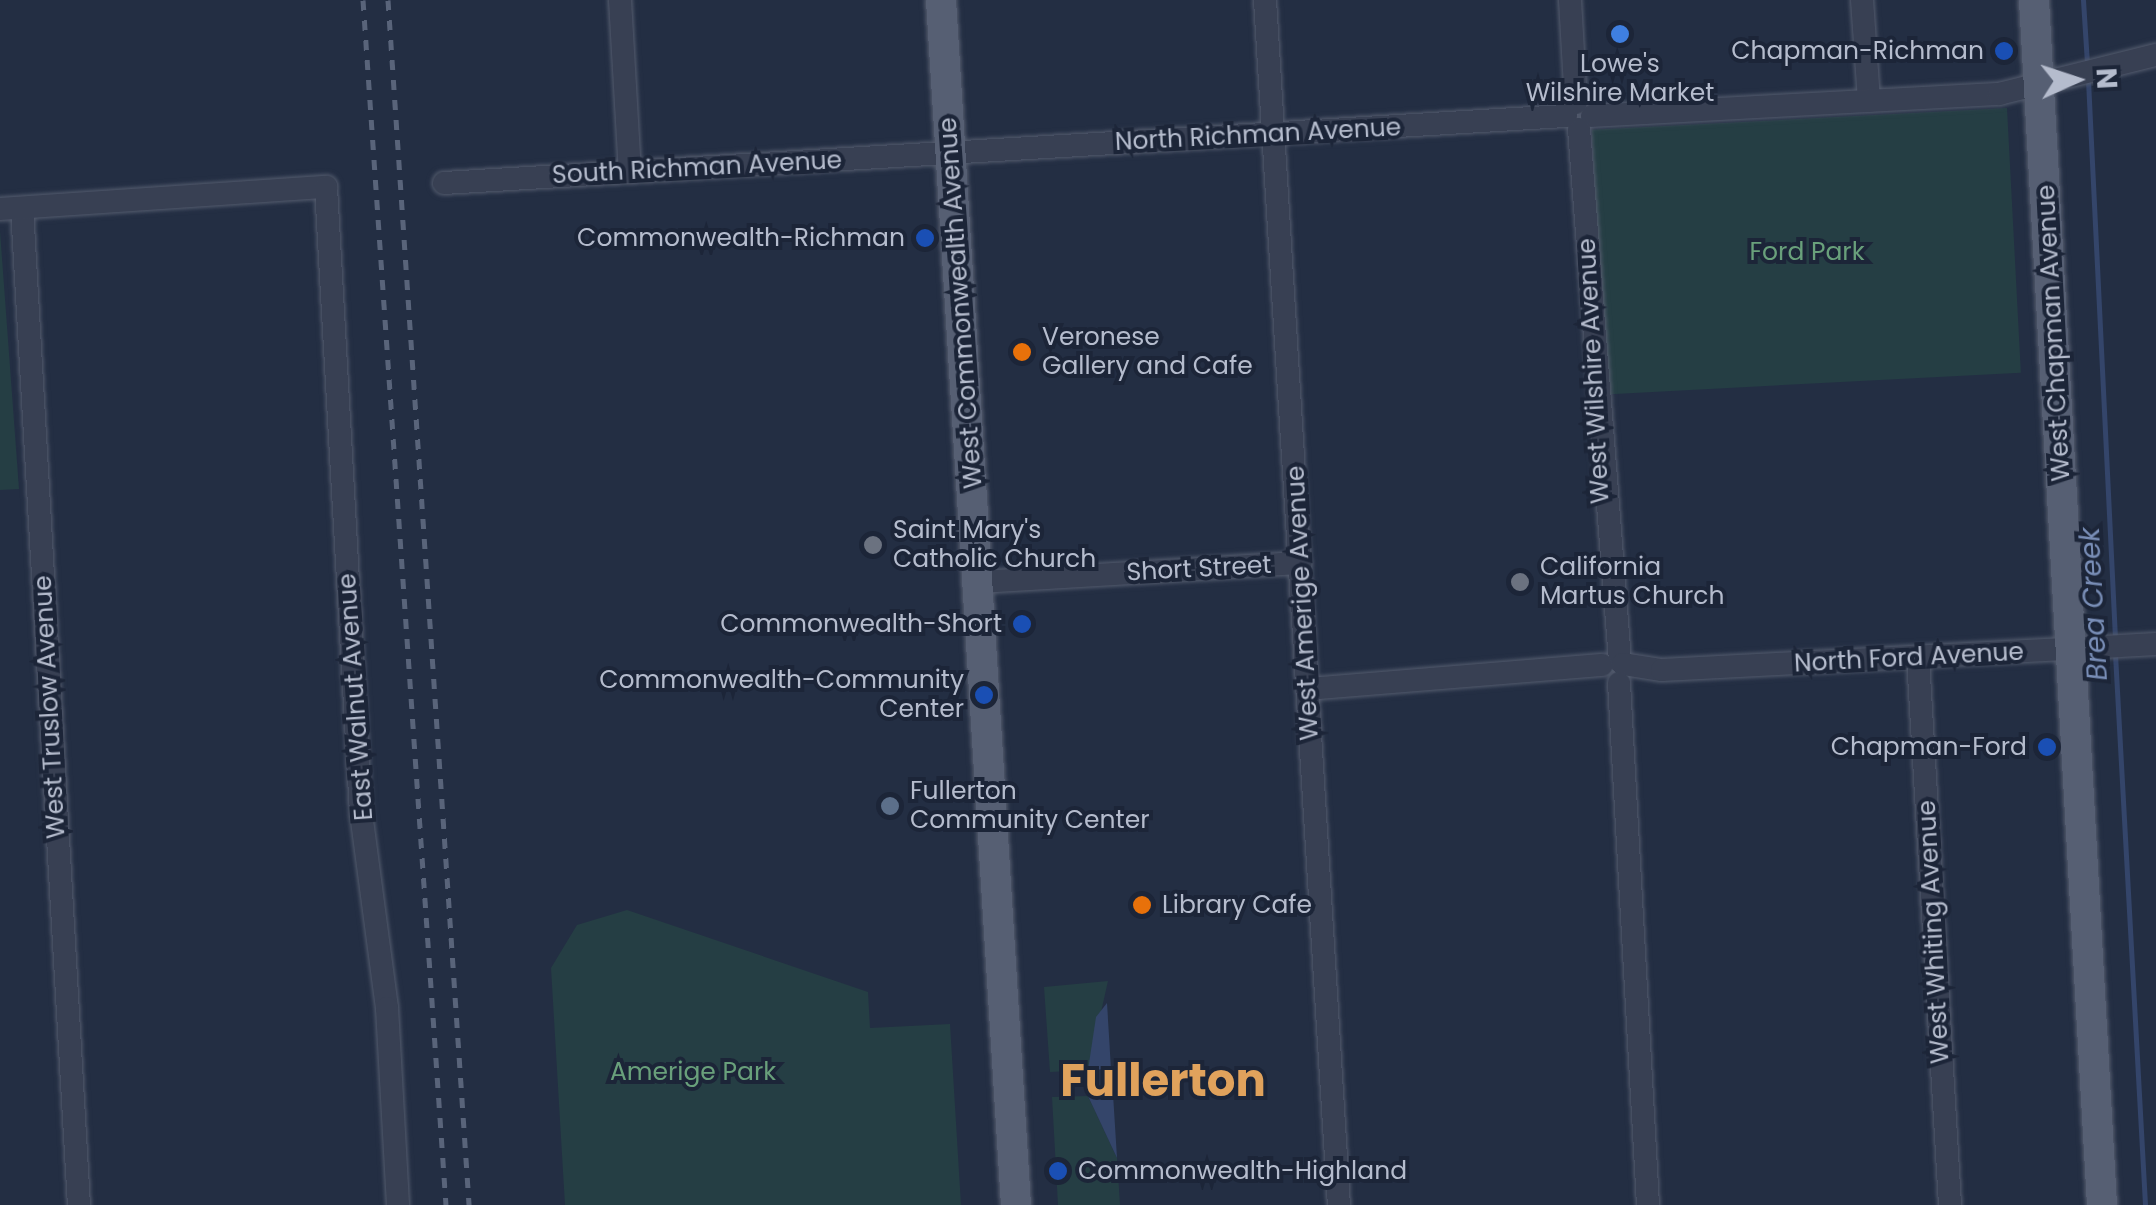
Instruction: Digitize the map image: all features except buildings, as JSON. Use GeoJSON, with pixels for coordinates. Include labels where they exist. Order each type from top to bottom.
{"type":"FeatureCollection","features":[{"type":"Feature","properties":{"kind":"main road","name":"West Commonwealth Avenue"},"geometry":{"type":"LineString","coordinates":[[942,0],[1016,1205]]}},
{"type":"Feature","properties":{"kind":"main road","name":"West Chapman Avenue"},"geometry":{"type":"LineString","coordinates":[[2034,0],[2086,648],[2102,1205]]}},
{"type":"Feature","properties":{"kind":"street"},"geometry":{"type":"LineString","coordinates":[[620,0],[630,172]]}},
{"type":"Feature","properties":{"kind":"street","name":"West Amerige Avenue"},"geometry":{"type":"LineString","coordinates":[[1264,0],[1339,1193]]}},
{"type":"Feature","properties":{"kind":"street","name":"West Wilshire Avenue"},"geometry":{"type":"LineString","coordinates":[[1570,0],[1645,1205]]}},
{"type":"Feature","properties":{"kind":"street"},"geometry":{"type":"LineString","coordinates":[[1862,0],[1870,101]]}},
{"type":"Feature","properties":{"kind":"street","name":"North Richman Avenue"},"geometry":{"type":"LineString","coordinates":[[951,153],[1870,101],[2039,86],[2073,78],[2096,65],[2156,55]]}},
{"type":"Feature","properties":{"kind":"street","name":"South Richman Avenue"},"geometry":{"type":"LineString","coordinates":[[444,183],[951,153]]}},
{"type":"Feature","properties":{"kind":"street","name":"East Walnut Avenue"},"geometry":{"type":"LineString","coordinates":[[11,209],[326,187],[362,813],[386,1008],[398,1205]]}},
{"type":"Feature","properties":{"kind":"street","name":"West Truslow Avenue"},"geometry":{"type":"LineString","coordinates":[[11,209],[79,1205]]}},
{"type":"Feature","properties":{"kind":"street","name":"Short Street"},"geometry":{"type":"LineString","coordinates":[[978,582],[1300,563]]}},
{"type":"Feature","properties":{"kind":"street","name":"North Ford Avenue"},"geometry":{"type":"LineString","coordinates":[[1308,689],[2148,644]]}},
{"type":"Feature","properties":{"kind":"street","name":"West Whiting Avenue"},"geometry":{"type":"LineString","coordinates":[[1918,658],[1950,1205]]}},
{"type":"Feature","properties":{"kind":"green space","name":"Ford Park"},"geometry":{"type":"Polygon","coordinates":[[[2007,108],[2021,373],[1605,394],[1592,130],[2007,108]]]}},
{"type":"Feature","properties":{"kind":"green space"},"geometry":{"type":"Polygon","coordinates":[[[0,231],[19,489],[0,490],[0,231]]]}},
{"type":"Feature","properties":{"kind":"green space","name":"Amerige Park"},"geometry":{"type":"Polygon","coordinates":[[[627,910],[868,992],[870,1028],[950,1024],[961,1205],[565,1205],[551,968],[577,925],[627,910]]]}},
{"type":"Feature","properties":{"kind":"green space"},"geometry":{"type":"Polygon","coordinates":[[[1108,981],[1088,1070],[1050,1072],[1044,987],[1108,981]]]}},
{"type":"Feature","properties":{"kind":"green space"},"geometry":{"type":"Polygon","coordinates":[[[1088,1096],[1117,1158],[1120,1205],[1058,1205],[1052,1097],[1088,1096]]]}},
{"type":"Feature","properties":{"kind":"water"},"geometry":{"type":"Polygon","coordinates":[[[1107,1003],[1111,1069],[1088,1070],[1096,1017],[1107,1003]]]}},
{"type":"Feature","properties":{"kind":"water"},"geometry":{"type":"Polygon","coordinates":[[[1113,1094],[1117,1158],[1088,1096],[1113,1094]]]}},
{"type":"Feature","properties":{"kind":"waterway","name":"Brea Creek"},"geometry":{"type":"LineString","coordinates":[[2083,0],[2087,64]]}},
{"type":"Feature","properties":{"kind":"waterway","name":"Brea Creek"},"geometry":{"type":"LineString","coordinates":[[2088,80],[2115,638]]}},
{"type":"Feature","properties":{"kind":"waterway","name":"Brea Creek"},"geometry":{"type":"LineString","coordinates":[[2115,654],[2145,1205]]}},
{"type":"Feature","properties":{"kind":"railway"},"geometry":{"type":"LineString","coordinates":[[363,0],[446,1205]]}},
{"type":"Feature","properties":{"kind":"railway"},"geometry":{"type":"LineString","coordinates":[[388,0],[469,1205]]}},
{"type":"Feature","properties":{"kind":"place","name":"Lowe's Wilshire Market"},"geometry":{"type":"Point","coordinates":[1620,34]}},
{"type":"Feature","properties":{"kind":"place","name":"Chapman-Richman"},"geometry":{"type":"Point","coordinates":[2004,51]}},
{"type":"Feature","properties":{"kind":"place","name":"Commonwealth-Richman"},"geometry":{"type":"Point","coordinates":[925,238]}},
{"type":"Feature","properties":{"kind":"place","name":"Veronese Gallery and Cafe"},"geometry":{"type":"Point","coordinates":[1022,352]}},
{"type":"Feature","properties":{"kind":"place","name":"Saint Mary's Catholic Church"},"geometry":{"type":"Point","coordinates":[873,545]}},
{"type":"Feature","properties":{"kind":"place","name":"California Martus Church"},"geometry":{"type":"Point","coordinates":[1520,582]}},
{"type":"Feature","properties":{"kind":"place","name":"Commonwealth-Short"},"geometry":{"type":"Point","coordinates":[1022,624]}},
{"type":"Feature","properties":{"kind":"place","name":"Commonwealth-Community Center"},"geometry":{"type":"Point","coordinates":[984,695]}},
{"type":"Feature","properties":{"kind":"place","name":"Chapman-Ford"},"geometry":{"type":"Point","coordinates":[2047,747]}},
{"type":"Feature","properties":{"kind":"place","name":"Fullerton Community Center"},"geometry":{"type":"Point","coordinates":[890,806]}},
{"type":"Feature","properties":{"kind":"place","name":"Library Cafe"},"geometry":{"type":"Point","coordinates":[1142,905]}},
{"type":"Feature","properties":{"kind":"place","name":"Commonwealth-Highland"},"geometry":{"type":"Point","coordinates":[1058,1171]}},
{"type":"Feature","properties":{"kind":"district","name":"Fullerton"},"geometry":{"type":"Point","coordinates":[1163,1081]}}]}
